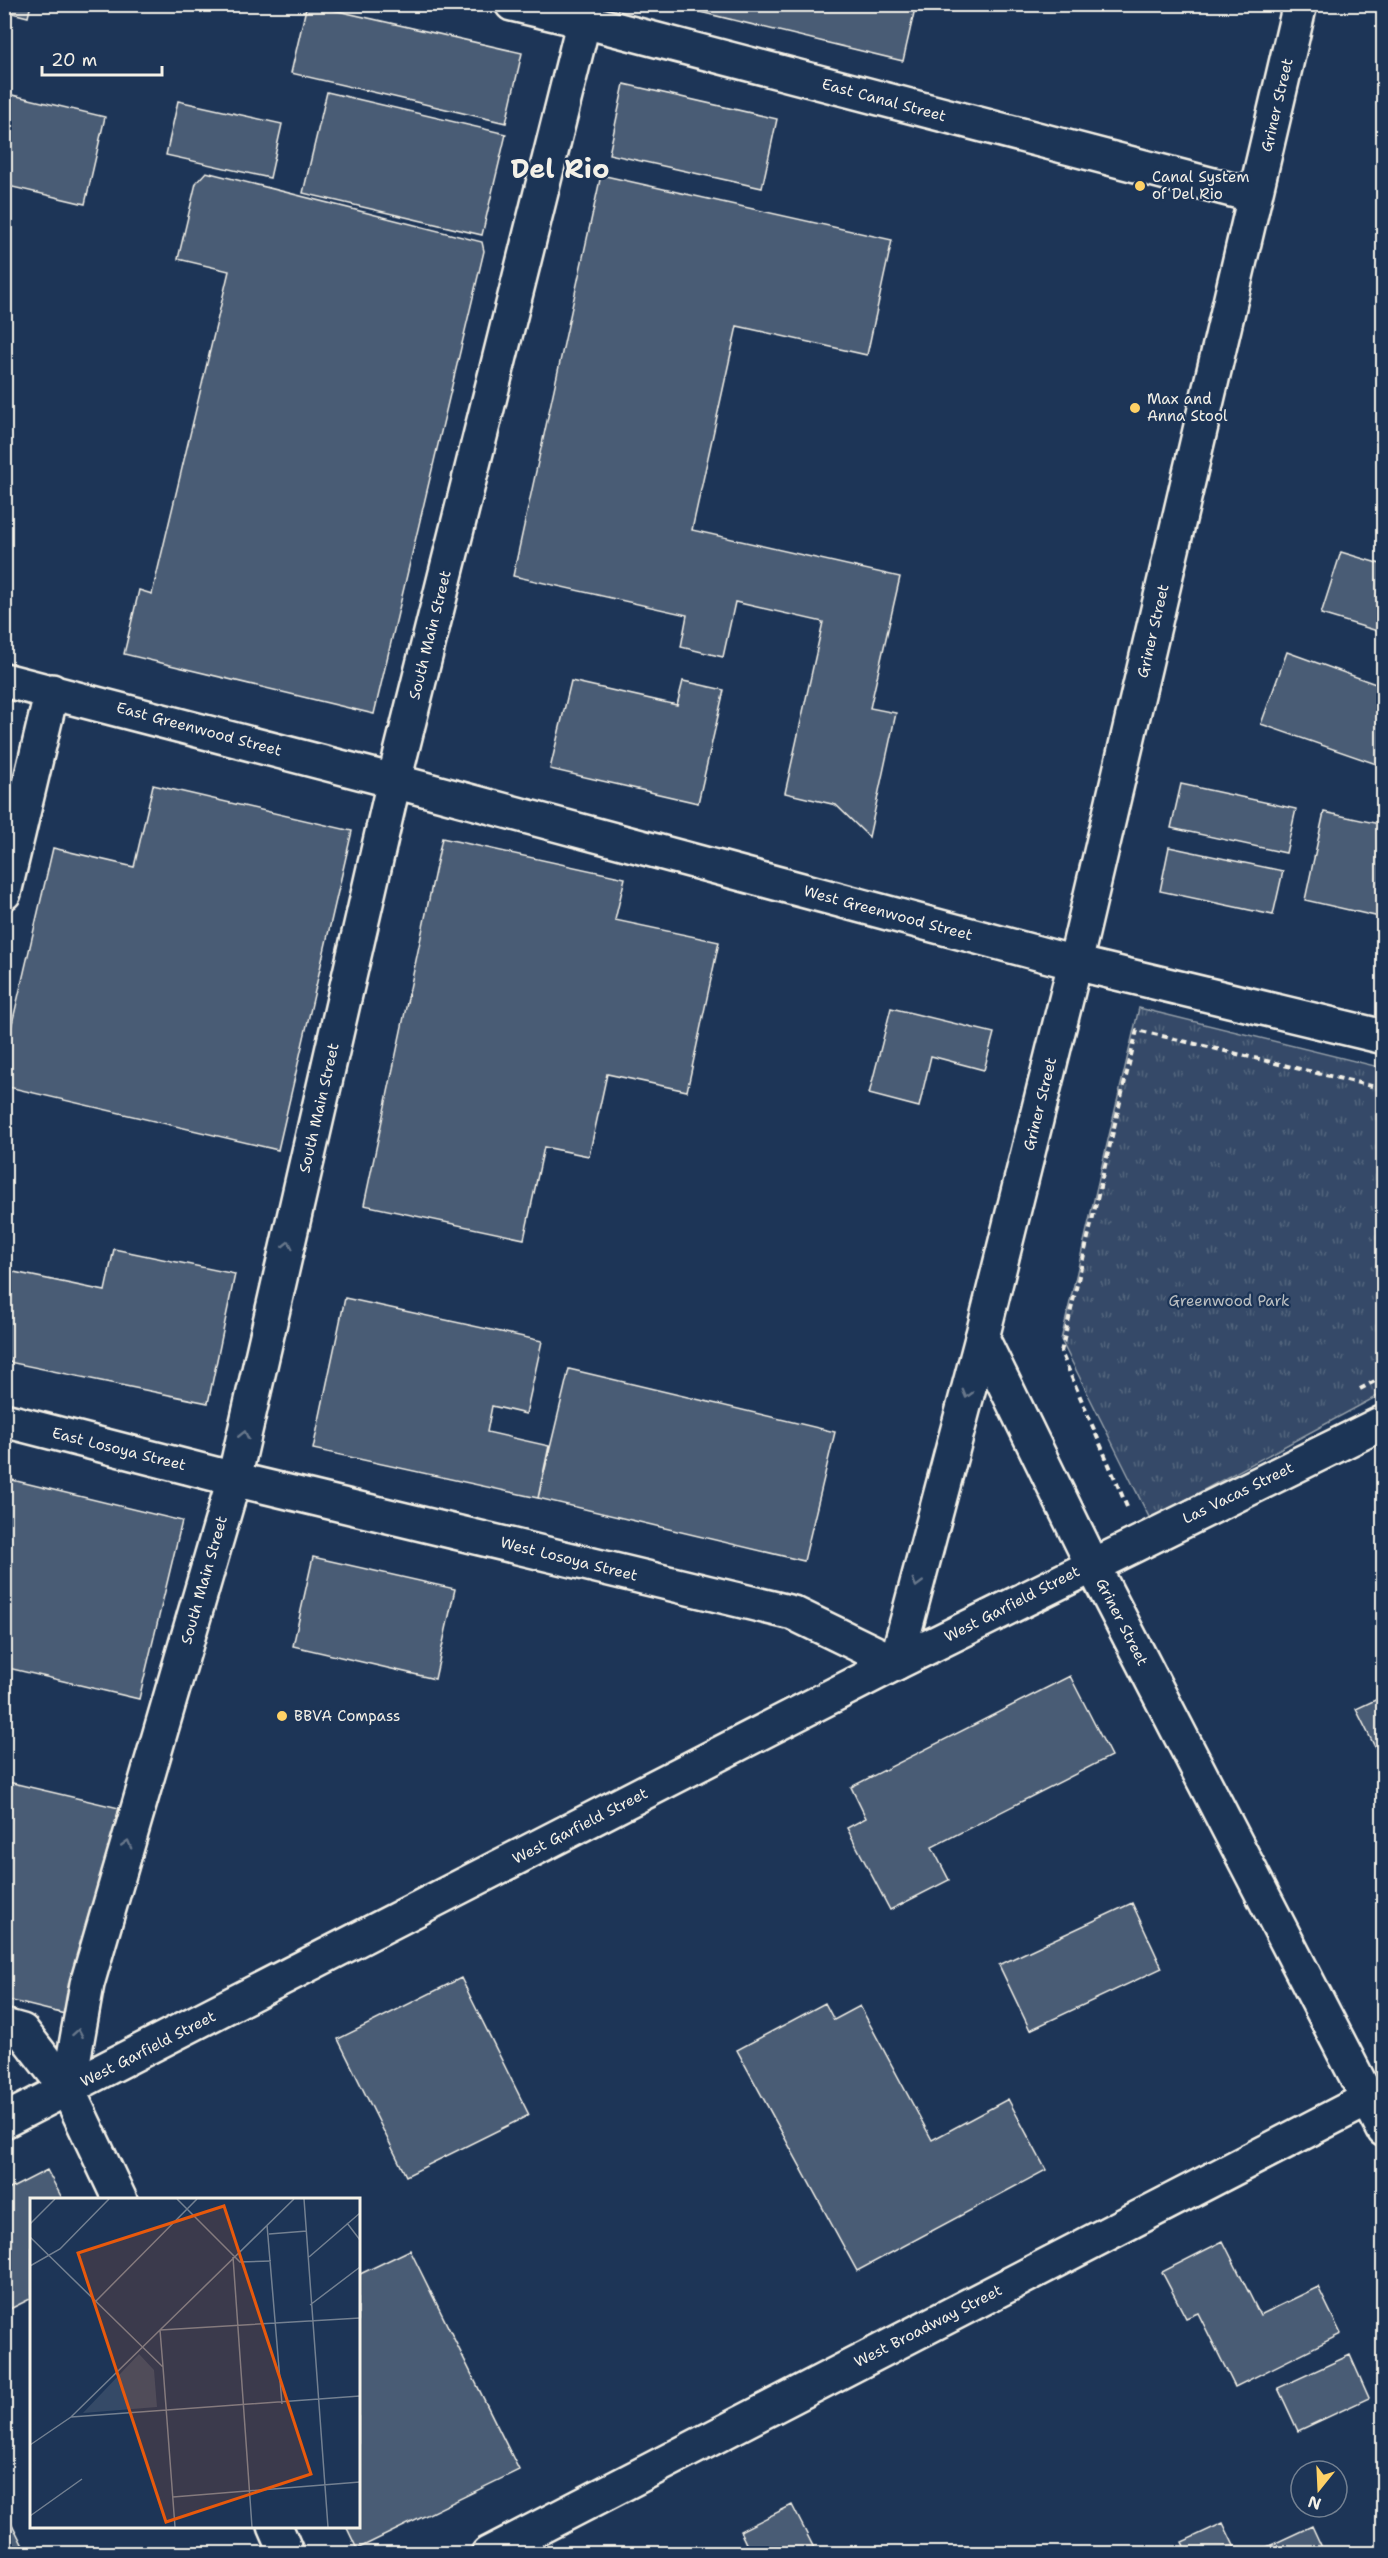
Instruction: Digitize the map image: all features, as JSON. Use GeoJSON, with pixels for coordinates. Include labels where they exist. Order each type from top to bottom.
{"type":"FeatureCollection","features":[{"type":"Feature","properties":{"kind":"street","name":"East Canal Street"},"geometry":{"type":"LineString","coordinates":[[512,4],[586,13],[1255,196]]}},
{"type":"Feature","properties":{"kind":"street","name":"Griner Street"},"geometry":{"type":"LineString","coordinates":[[1300,4],[1075,963],[982,1338],[1092,1564],[1383,2130]]}},
{"type":"Feature","properties":{"kind":"street","name":"South Main Street"},"geometry":{"type":"LineString","coordinates":[[68,2090],[87,1984],[234,1479],[394,781],[586,13]]}},
{"type":"Feature","properties":{"kind":"street","name":"East Greenwood Street"},"geometry":{"type":"LineString","coordinates":[[4,680],[52,690],[394,781]]}},
{"type":"Feature","properties":{"kind":"street"},"geometry":{"type":"LineString","coordinates":[[4,893],[52,690]]}},
{"type":"Feature","properties":{"kind":"street","name":"West Greenwood Street"},"geometry":{"type":"LineString","coordinates":[[394,781],[1075,963],[1383,1037]]}},
{"type":"Feature","properties":{"kind":"street"},"geometry":{"type":"LineString","coordinates":[[896,1663],[982,1338]]}},
{"type":"Feature","properties":{"kind":"street","name":"East Losoya Street"},"geometry":{"type":"LineString","coordinates":[[4,1420],[234,1479]]}},
{"type":"Feature","properties":{"kind":"street","name":"Las Vacas Street"},"geometry":{"type":"LineString","coordinates":[[1092,1564],[1383,1422]]}},
{"type":"Feature","properties":{"kind":"street","name":"West Losoya Street"},"geometry":{"type":"LineString","coordinates":[[234,1479],[793,1613],[896,1663]]}},
{"type":"Feature","properties":{"kind":"street","name":"West Garfield Street"},"geometry":{"type":"LineString","coordinates":[[4,2121],[1092,1564]]}},
{"type":"Feature","properties":{"kind":"street"},"geometry":{"type":"LineString","coordinates":[[4,2026],[22,2031],[68,2090],[120,2198]]}},
{"type":"Feature","properties":{"kind":"street","name":"West Broadway Street"},"geometry":{"type":"LineString","coordinates":[[488,2553],[1368,2099]]}},
{"type":"Feature","properties":{"kind":"street"},"geometry":{"type":"LineString","coordinates":[[275,2528],[287,2553]]}},
{"type":"Feature","properties":{"kind":"path"},"geometry":{"type":"LineString","coordinates":[[1130,1515],[1061,1352],[1137,1030],[1383,1089]]}},
{"type":"Feature","properties":{"kind":"path"},"geometry":{"type":"LineString","coordinates":[[1353,1393],[1383,1376]]}},
{"type":"Feature","properties":{"kind":"green space","name":"Greenwood Park"},"geometry":{"type":"Polygon","coordinates":[[[1139,1008],[1383,1068],[1383,1393],[1150,1519],[1061,1340],[1139,1008]]]}},
{"type":"Feature","properties":{"kind":"building"},"geometry":{"type":"Polygon","coordinates":[[[4,4],[31,4],[28,17],[4,11],[4,4]]]}},
{"type":"Feature","properties":{"kind":"building"},"geometry":{"type":"Polygon","coordinates":[[[307,4],[522,53],[506,123],[291,73],[307,4]]]}},
{"type":"Feature","properties":{"kind":"building"},"geometry":{"type":"Polygon","coordinates":[[[667,4],[916,4],[903,61],[667,4]]]}},
{"type":"Feature","properties":{"kind":"building"},"geometry":{"type":"Polygon","coordinates":[[[624,84],[777,119],[762,188],[609,154],[624,84]]]}},
{"type":"Feature","properties":{"kind":"building"},"geometry":{"type":"Polygon","coordinates":[[[327,92],[506,134],[482,235],[303,193],[327,92]]]}},
{"type":"Feature","properties":{"kind":"building"},"geometry":{"type":"Polygon","coordinates":[[[4,93],[105,117],[85,204],[4,185],[4,93]]]}},
{"type":"Feature","properties":{"kind":"building"},"geometry":{"type":"Polygon","coordinates":[[[178,101],[282,124],[270,178],[166,155],[178,101]]]}},
{"type":"Feature","properties":{"kind":"building"},"geometry":{"type":"Polygon","coordinates":[[[206,172],[482,242],[484,251],[374,714],[124,654],[139,590],[152,594],[229,271],[178,259],[196,183],[206,172]]]}},
{"type":"Feature","properties":{"kind":"building"},"geometry":{"type":"Polygon","coordinates":[[[601,175],[892,240],[867,355],[737,326],[692,530],[900,577],[870,708],[896,713],[869,837],[836,805],[785,793],[823,622],[735,602],[723,657],[681,647],[687,615],[513,576],[601,175]]]}},
{"type":"Feature","properties":{"kind":"building"},"geometry":{"type":"Polygon","coordinates":[[[1341,552],[1384,565],[1384,633],[1321,614],[1341,552]]]}},
{"type":"Feature","properties":{"kind":"building"},"geometry":{"type":"Polygon","coordinates":[[[1287,652],[1384,687],[1382,766],[1261,724],[1287,652]]]}},
{"type":"Feature","properties":{"kind":"building"},"geometry":{"type":"Polygon","coordinates":[[[571,681],[677,705],[683,681],[724,690],[698,803],[550,769],[571,681]]]}},
{"type":"Feature","properties":{"kind":"building"},"geometry":{"type":"Polygon","coordinates":[[[1181,784],[1296,809],[1286,853],[1171,828],[1181,784]]]}},
{"type":"Feature","properties":{"kind":"building"},"geometry":{"type":"Polygon","coordinates":[[[153,785],[352,831],[278,1150],[4,1086],[4,1058],[53,848],[134,867],[153,785]]]}},
{"type":"Feature","properties":{"kind":"building"},"geometry":{"type":"Polygon","coordinates":[[[1324,812],[1384,825],[1384,918],[1305,900],[1324,812]]]}},
{"type":"Feature","properties":{"kind":"building"},"geometry":{"type":"Polygon","coordinates":[[[442,838],[625,878],[615,920],[719,942],[687,1091],[607,1074],[589,1156],[544,1147],[524,1239],[364,1205],[442,838]]]}},
{"type":"Feature","properties":{"kind":"building"},"geometry":{"type":"Polygon","coordinates":[[[1169,847],[1283,871],[1273,915],[1160,891],[1169,847]]]}},
{"type":"Feature","properties":{"kind":"building"},"geometry":{"type":"Polygon","coordinates":[[[891,1008],[994,1033],[984,1070],[931,1056],[919,1107],[869,1094],[891,1008]]]}},
{"type":"Feature","properties":{"kind":"building"},"geometry":{"type":"Polygon","coordinates":[[[114,1249],[235,1274],[208,1403],[4,1361],[4,1270],[105,1291],[114,1249]]]}},
{"type":"Feature","properties":{"kind":"building"},"geometry":{"type":"Polygon","coordinates":[[[345,1298],[542,1341],[526,1414],[492,1406],[487,1432],[549,1446],[538,1498],[313,1449],[345,1298]]]}},
{"type":"Feature","properties":{"kind":"building"},"geometry":{"type":"Polygon","coordinates":[[[569,1369],[835,1432],[804,1561],[538,1498],[569,1369]]]}},
{"type":"Feature","properties":{"kind":"building"},"geometry":{"type":"Polygon","coordinates":[[[4,1478],[182,1521],[139,1699],[4,1667],[4,1478]]]}},
{"type":"Feature","properties":{"kind":"building"},"geometry":{"type":"Polygon","coordinates":[[[313,1557],[455,1589],[435,1679],[293,1646],[313,1557]]]}},
{"type":"Feature","properties":{"kind":"building"},"geometry":{"type":"Polygon","coordinates":[[[1070,1676],[1111,1756],[932,1847],[949,1880],[890,1910],[847,1828],[866,1818],[851,1787],[1070,1676]]]}},
{"type":"Feature","properties":{"kind":"building"},"geometry":{"type":"Polygon","coordinates":[[[1384,1696],[1384,1750],[1378,1753],[1356,1709],[1384,1696]]]}},
{"type":"Feature","properties":{"kind":"building"},"geometry":{"type":"Polygon","coordinates":[[[4,1781],[119,1808],[69,2015],[4,1999],[4,1781]]]}},
{"type":"Feature","properties":{"kind":"building"},"geometry":{"type":"Polygon","coordinates":[[[1132,1903],[1162,1968],[1030,2030],[999,1965],[1132,1903]]]}},
{"type":"Feature","properties":{"kind":"building"},"geometry":{"type":"Polygon","coordinates":[[[461,1978],[529,2115],[406,2176],[338,2039],[461,1978]]]}},
{"type":"Feature","properties":{"kind":"building"},"geometry":{"type":"Polygon","coordinates":[[[825,2003],[834,2020],[860,2006],[932,2140],[1008,2099],[1046,2170],[857,2271],[737,2050],[825,2003]]]}},
{"type":"Feature","properties":{"kind":"building"},"geometry":{"type":"Polygon","coordinates":[[[47,2170],[62,2198],[30,2198],[30,2299],[4,2312],[4,2192],[47,2170]]]}},
{"type":"Feature","properties":{"kind":"building"},"geometry":{"type":"Polygon","coordinates":[[[1223,2241],[1260,2315],[1318,2287],[1341,2334],[1235,2387],[1198,2313],[1186,2318],[1162,2272],[1223,2241]]]}},
{"type":"Feature","properties":{"kind":"building"},"geometry":{"type":"Polygon","coordinates":[[[410,2250],[519,2470],[357,2549],[347,2528],[360,2528],[360,2274],[410,2250]]]}},
{"type":"Feature","properties":{"kind":"building"},"geometry":{"type":"Polygon","coordinates":[[[1350,2355],[1369,2398],[1298,2431],[1278,2388],[1350,2355]]]}},
{"type":"Feature","properties":{"kind":"building"},"geometry":{"type":"Polygon","coordinates":[[[792,2505],[817,2554],[751,2554],[740,2531],[792,2505]]]}},
{"type":"Feature","properties":{"kind":"building"},"geometry":{"type":"Polygon","coordinates":[[[4,2508],[27,2554],[4,2554],[4,2508]]]}},
{"type":"Feature","properties":{"kind":"building"},"geometry":{"type":"Polygon","coordinates":[[[1223,2523],[1238,2554],[1188,2554],[1182,2542],[1223,2523]]]}},
{"type":"Feature","properties":{"kind":"building"},"geometry":{"type":"Polygon","coordinates":[[[1312,2526],[1325,2554],[1252,2554],[1312,2526]]]}},
{"type":"Feature","properties":{"kind":"place","name":"Canal System of Del Rio"},"geometry":{"type":"Point","coordinates":[1140,186]}},
{"type":"Feature","properties":{"kind":"place","name":"Max and Anna Stool"},"geometry":{"type":"Point","coordinates":[1135,408]}},
{"type":"Feature","properties":{"kind":"place","name":"BBVA Compass"},"geometry":{"type":"Point","coordinates":[282,1716]}},
{"type":"Feature","properties":{"kind":"district","name":"Del Rio"},"geometry":{"type":"Point","coordinates":[560,169]}}]}
